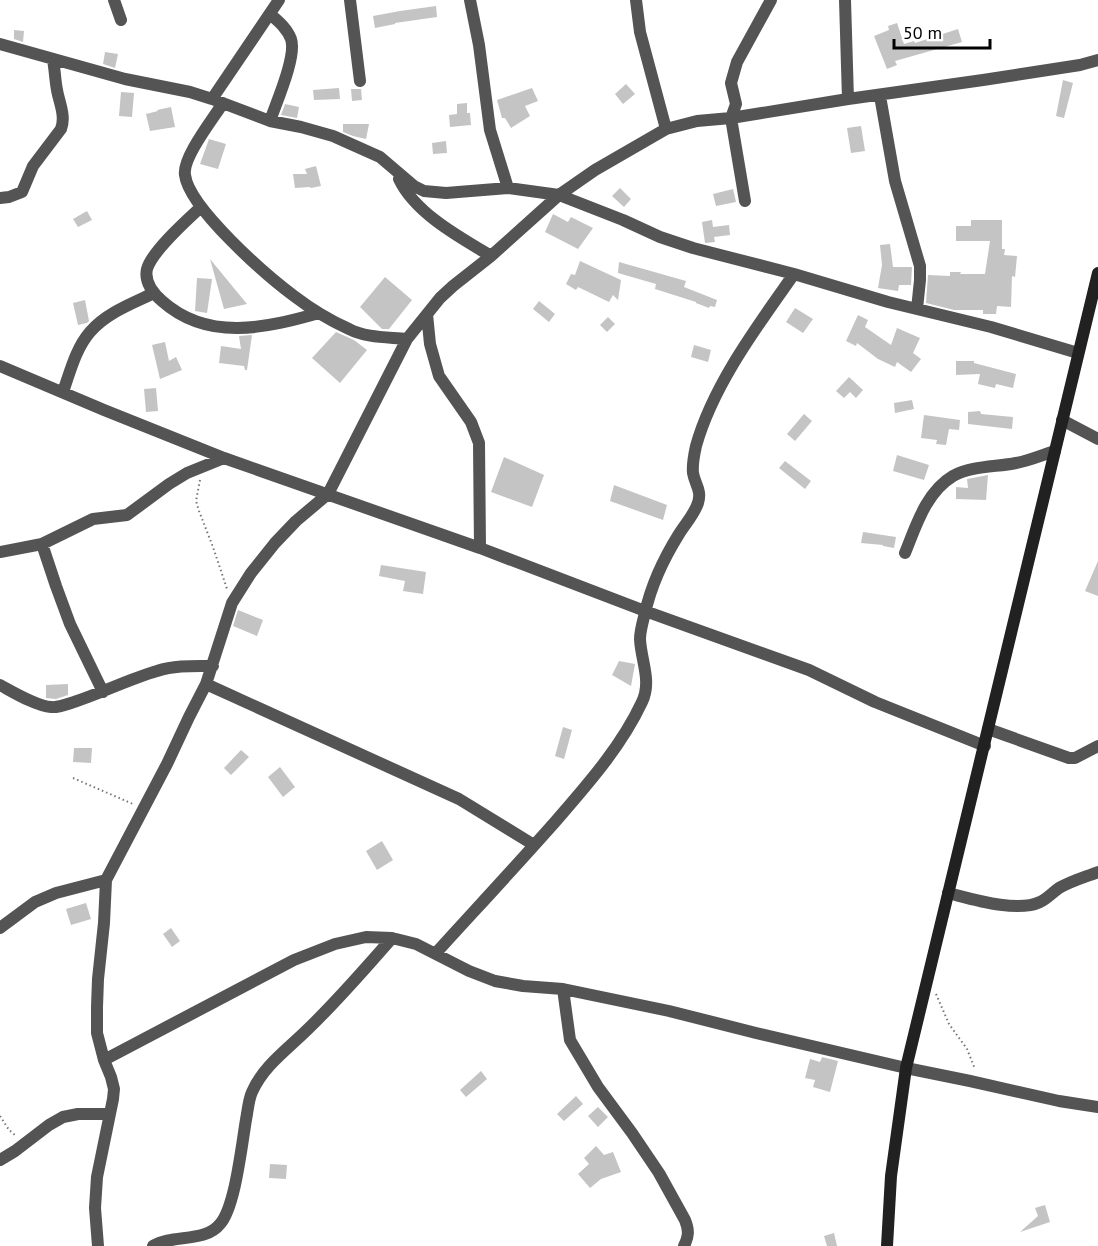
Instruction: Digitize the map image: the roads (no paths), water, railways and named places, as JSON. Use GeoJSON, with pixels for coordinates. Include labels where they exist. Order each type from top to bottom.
{"type":"FeatureCollection","features":[{"type":"Feature","properties":{"kind":"main road"},"geometry":{"type":"LineString","coordinates":[[887,1246],[891,1176],[906,1068],[1098,273]]}},
{"type":"Feature","properties":{"kind":"street"},"geometry":{"type":"LineString","coordinates":[[114,0],[121,20]]}},
{"type":"Feature","properties":{"kind":"street"},"geometry":{"type":"LineString","coordinates":[[279,0],[217,101],[187,159],[184,173],[188,187],[201,207],[228,237],[293,295],[351,331],[407,339]]}},
{"type":"Feature","properties":{"kind":"street"},"geometry":{"type":"LineString","coordinates":[[350,0],[360,81]]}},
{"type":"Feature","properties":{"kind":"street"},"geometry":{"type":"LineString","coordinates":[[470,0],[479,45],[490,130],[508,188]]}},
{"type":"Feature","properties":{"kind":"street"},"geometry":{"type":"LineString","coordinates":[[636,0],[640,32],[666,129]]}},
{"type":"Feature","properties":{"kind":"street"},"geometry":{"type":"LineString","coordinates":[[745,201],[731,118],[736,104],[731,83],[737,62],[771,0]]}},
{"type":"Feature","properties":{"kind":"street"},"geometry":{"type":"LineString","coordinates":[[845,0],[848,99]]}},
{"type":"Feature","properties":{"kind":"street"},"geometry":{"type":"LineString","coordinates":[[270,14],[284,25],[291,36],[293,46],[291,59],[270,121]]}},
{"type":"Feature","properties":{"kind":"street"},"geometry":{"type":"LineString","coordinates":[[0,44],[125,79],[190,92],[270,121],[333,136],[380,157],[414,186],[424,191],[446,193],[508,188],[559,195],[660,237],[888,303],[991,327],[1078,353]]}},
{"type":"Feature","properties":{"kind":"street"},"geometry":{"type":"LineString","coordinates":[[0,198],[22,192],[33,166],[64,123],[53,60]]}},
{"type":"Feature","properties":{"kind":"street"},"geometry":{"type":"LineString","coordinates":[[98,1246],[95,1208],[97,1177],[114,1089],[97,1033],[106,880],[206,684],[232,603],[251,573],[275,543],[296,521],[328,494],[407,339],[427,314],[453,286],[491,256],[559,195],[594,170],[666,129],[686,123],[880,96],[1080,65],[1098,60]]}},
{"type":"Feature","properties":{"kind":"street"},"geometry":{"type":"LineString","coordinates":[[880,96],[895,181],[920,266],[917,309]]}},
{"type":"Feature","properties":{"kind":"street"},"geometry":{"type":"LineString","coordinates":[[395,170],[402,186],[430,216],[491,256]]}},
{"type":"Feature","properties":{"kind":"street"},"geometry":{"type":"LineString","coordinates":[[201,207],[154,256],[147,273],[148,282],[154,293],[181,315],[219,328],[261,327],[319,313]]}},
{"type":"Feature","properties":{"kind":"street"},"geometry":{"type":"LineString","coordinates":[[436,953],[580,793],[605,761],[644,699],[647,683],[640,638],[645,611],[666,557],[698,502],[700,490],[692,470],[696,447],[705,419],[741,352],[794,274]]}},
{"type":"Feature","properties":{"kind":"street"},"geometry":{"type":"LineString","coordinates":[[63,392],[77,353],[89,332],[107,318],[154,293]]}},
{"type":"Feature","properties":{"kind":"street"},"geometry":{"type":"LineString","coordinates":[[427,314],[429,344],[439,376],[471,422],[479,442],[480,548]]}},
{"type":"Feature","properties":{"kind":"street"},"geometry":{"type":"LineString","coordinates":[[0,366],[224,458],[480,548],[809,670],[875,702],[985,746]]}},
{"type":"Feature","properties":{"kind":"street"},"geometry":{"type":"LineString","coordinates":[[1062,420],[1098,439]]}},
{"type":"Feature","properties":{"kind":"street"},"geometry":{"type":"LineString","coordinates":[[905,553],[920,516],[931,497],[953,476],[970,470],[1017,463],[1055,451]]}},
{"type":"Feature","properties":{"kind":"street"},"geometry":{"type":"LineString","coordinates":[[0,552],[42,544],[93,519],[127,515],[169,484],[224,458]]}},
{"type":"Feature","properties":{"kind":"street"},"geometry":{"type":"LineString","coordinates":[[42,544],[70,624],[103,692]]}},
{"type":"Feature","properties":{"kind":"street"},"geometry":{"type":"LineString","coordinates":[[0,685],[21,697],[51,707],[103,692],[160,669],[178,666],[213,666]]}},
{"type":"Feature","properties":{"kind":"street"},"geometry":{"type":"LineString","coordinates":[[206,684],[459,799],[534,845]]}},
{"type":"Feature","properties":{"kind":"street"},"geometry":{"type":"LineString","coordinates":[[988,729],[1069,758],[1075,758],[1098,746]]}},
{"type":"Feature","properties":{"kind":"street"},"geometry":{"type":"LineString","coordinates":[[948,893],[989,903],[1009,906],[1025,905],[1040,902],[1060,887],[1098,872]]}},
{"type":"Feature","properties":{"kind":"street"},"geometry":{"type":"LineString","coordinates":[[0,928],[35,902],[56,893],[106,880]]}},
{"type":"Feature","properties":{"kind":"street"},"geometry":{"type":"LineString","coordinates":[[104,1060],[294,960],[335,944],[366,937],[392,938],[416,944],[495,981],[563,989],[669,1011],[906,1068],[1059,1101],[1098,1107]]}},
{"type":"Feature","properties":{"kind":"street"},"geometry":{"type":"LineString","coordinates":[[153,1246],[178,1238],[203,1236],[219,1226],[226,1216],[233,1194],[251,1095],[262,1074],[351,986],[392,938]]}},
{"type":"Feature","properties":{"kind":"street"},"geometry":{"type":"LineString","coordinates":[[563,989],[570,1040],[598,1087],[659,1173],[680,1210],[688,1228],[684,1246]]}},
{"type":"Feature","properties":{"kind":"street"},"geometry":{"type":"LineString","coordinates":[[0,1160],[48,1125],[63,1117],[78,1114],[110,1114]]}}]}
